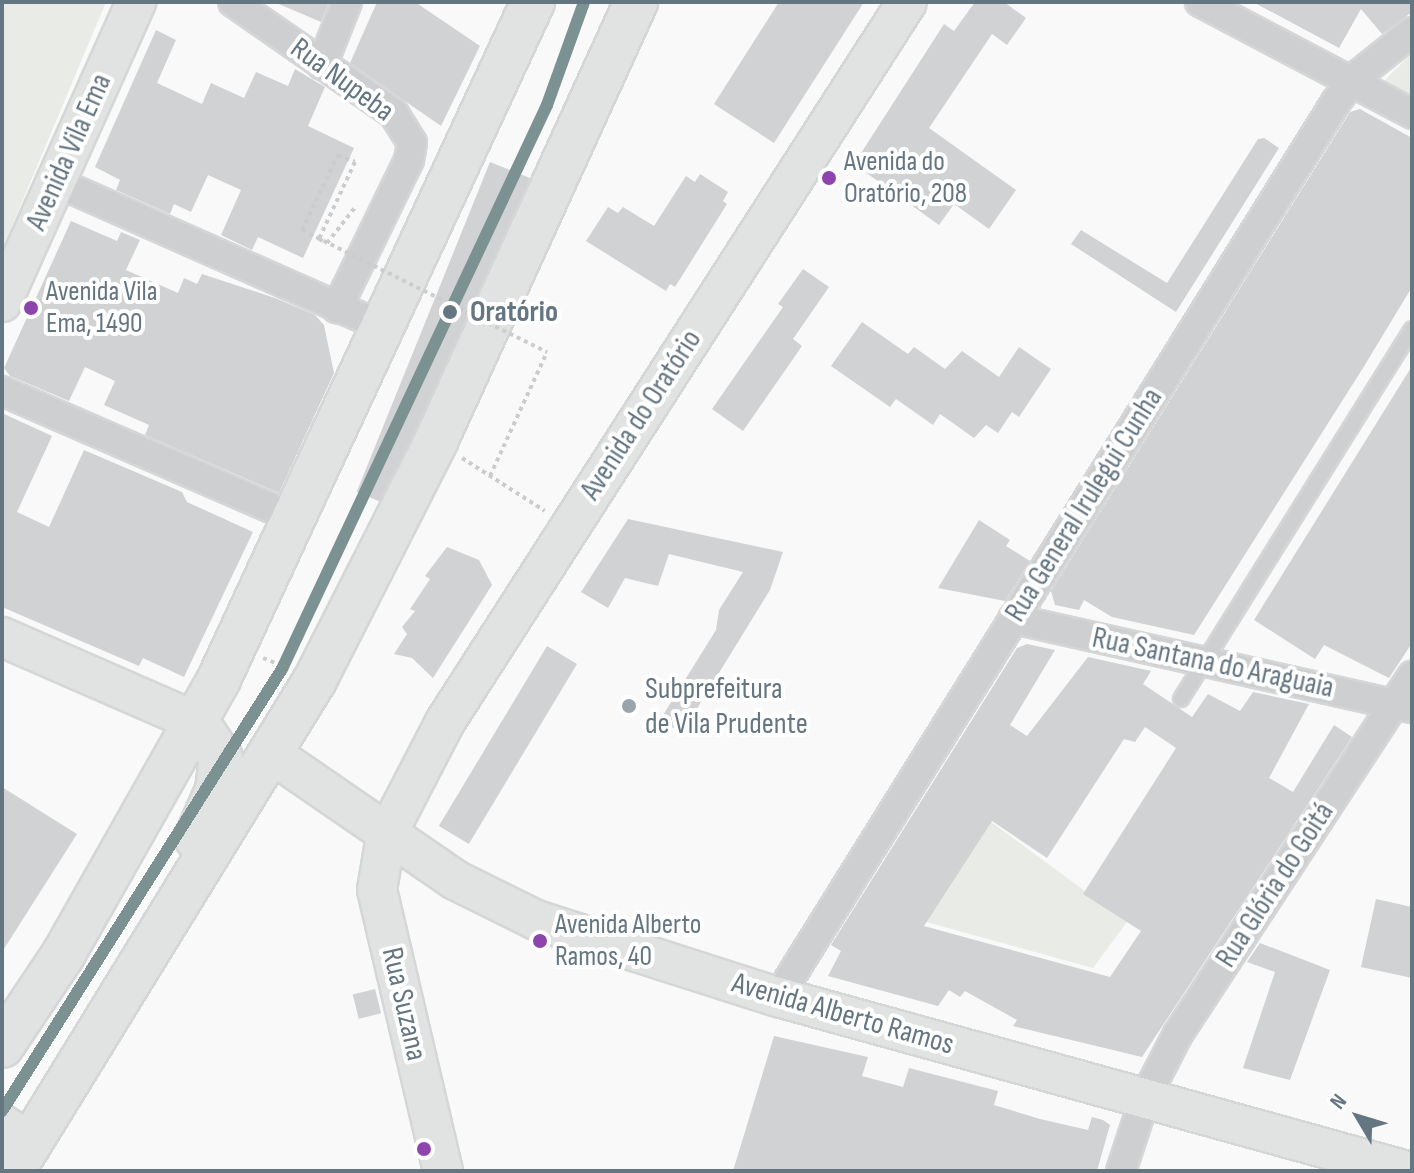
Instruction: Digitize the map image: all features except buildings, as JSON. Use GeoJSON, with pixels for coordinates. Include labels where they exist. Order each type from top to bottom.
{"type":"FeatureCollection","features":[{"type":"Feature","properties":{"kind":"main road","name":"Avenida Vila Ema"},"geometry":{"type":"LineString","coordinates":[[5,288],[136,2]]}},
{"type":"Feature","properties":{"kind":"main road"},"geometry":{"type":"LineString","coordinates":[[2,1046],[63,955],[197,722],[235,647],[533,2]]}},
{"type":"Feature","properties":{"kind":"main road"},"geometry":{"type":"LineString","coordinates":[[21,1153],[272,754],[315,680],[436,441],[636,2]]}},
{"type":"Feature","properties":{"kind":"main road","name":"Avenida do Oratório"},"geometry":{"type":"LineString","coordinates":[[386,836],[445,722],[907,2]]}},
{"type":"Feature","properties":{"kind":"main road"},"geometry":{"type":"LineString","coordinates":[[2,637],[197,722],[221,758],[217,790],[126,988]]}},
{"type":"Feature","properties":{"kind":"main road","name":"Avenida Alberto Ramos"},"geometry":{"type":"LineString","coordinates":[[272,754],[386,836],[455,880],[536,920],[778,997],[1407,1171]]}},
{"type":"Feature","properties":{"kind":"main road","name":"Rua Suzana"},"geometry":{"type":"LineString","coordinates":[[386,836],[377,890],[443,1171]]}},
{"type":"Feature","properties":{"kind":"street","name":"Rua Nupeba"},"geometry":{"type":"LineString","coordinates":[[233,2],[394,114],[412,143],[409,160],[337,308]]}},
{"type":"Feature","properties":{"kind":"street"},"geometry":{"type":"LineString","coordinates":[[322,65],[347,2]]}},
{"type":"Feature","properties":{"kind":"street"},"geometry":{"type":"LineString","coordinates":[[1200,2],[1412,114]]}},
{"type":"Feature","properties":{"kind":"street","name":"Rua General Irulegui Cunha"},"geometry":{"type":"LineString","coordinates":[[778,997],[1352,80],[1412,32]]}},
{"type":"Feature","properties":{"kind":"street"},"geometry":{"type":"LineString","coordinates":[[56,182],[381,326]]}},
{"type":"Feature","properties":{"kind":"street"},"geometry":{"type":"LineString","coordinates":[[2,391],[294,518]]}},
{"type":"Feature","properties":{"kind":"street","name":"Rua Santana do Araguaia"},"geometry":{"type":"LineString","coordinates":[[1013,619],[1403,706]]}},
{"type":"Feature","properties":{"kind":"street","name":"Rua Glória do Goitá"},"geometry":{"type":"LineString","coordinates":[[1121,1171],[1145,1098],[1178,1034],[1403,706],[1412,676]]}},
{"type":"Feature","properties":{"kind":"lane"},"geometry":{"type":"LineString","coordinates":[[1181,699],[1412,329]]}},
{"type":"Feature","properties":{"kind":"path"},"geometry":{"type":"LineString","coordinates":[[364,196],[327,243],[319,239],[355,162],[338,155],[302,230],[547,352],[490,476]]}},
{"type":"Feature","properties":{"kind":"path"},"geometry":{"type":"LineString","coordinates":[[436,441],[570,526]]}},
{"type":"Feature","properties":{"kind":"path"},"geometry":{"type":"LineString","coordinates":[[235,647],[315,680]]}},
{"type":"Feature","properties":{"kind":"shaded area"},"geometry":{"type":"Polygon","coordinates":[[[2,2],[106,2],[4,245],[2,243],[2,2]]]}},
{"type":"Feature","properties":{"kind":"shaded area"},"geometry":{"type":"Polygon","coordinates":[[[1412,53],[1412,107],[1376,89],[1412,53]]]}},
{"type":"Feature","properties":{"kind":"shaded area"},"geometry":{"type":"Polygon","coordinates":[[[987,819],[1127,922],[1093,968],[926,922],[987,819]]]}},
{"type":"Feature","properties":{"kind":"transit line"},"geometry":{"type":"LineString","coordinates":[[2,1111],[282,669],[547,105],[584,2]]}},
{"type":"Feature","properties":{"kind":"place","name":"Avenida do Oratório, 208"},"geometry":{"type":"Point","coordinates":[829,178]}},
{"type":"Feature","properties":{"kind":"place","name":"Avenida Vila Ema, 1490"},"geometry":{"type":"Point","coordinates":[31,308]}},
{"type":"Feature","properties":{"kind":"place","name":"Oratório"},"geometry":{"type":"Point","coordinates":[450,312]}},
{"type":"Feature","properties":{"kind":"place","name":"Subprefeitura de Vila Prudente"},"geometry":{"type":"Point","coordinates":[629,706]}},
{"type":"Feature","properties":{"kind":"place","name":"Avenida Alberto Ramos, 40"},"geometry":{"type":"Point","coordinates":[540,941]}}]}
